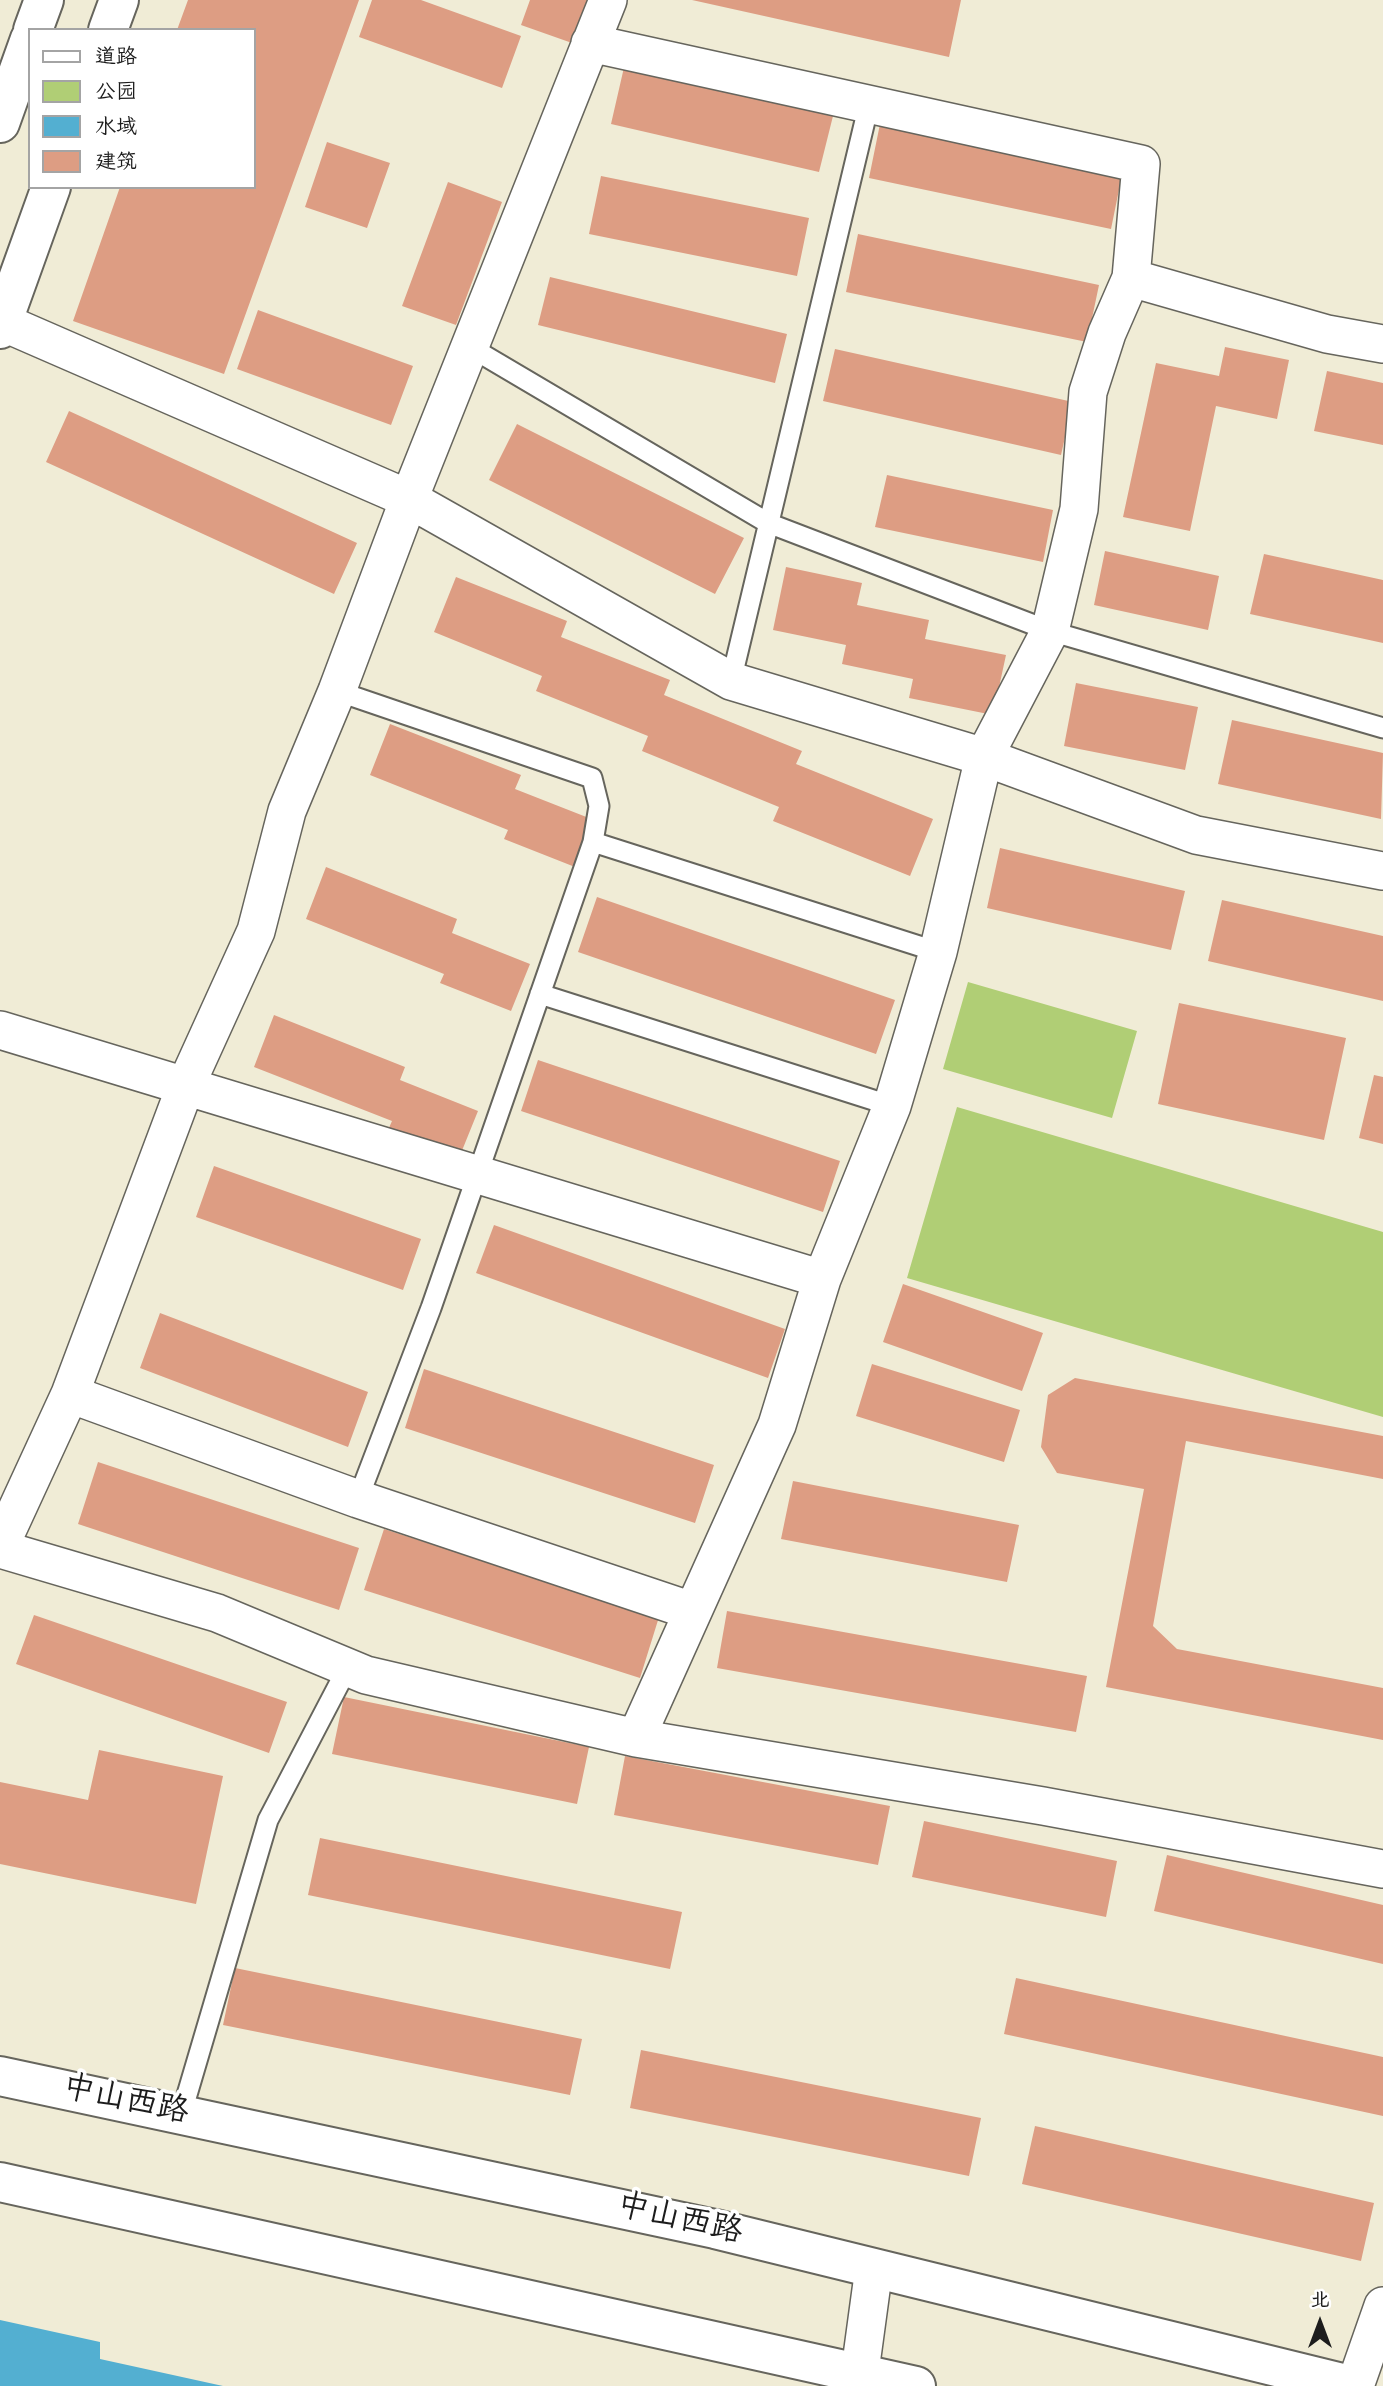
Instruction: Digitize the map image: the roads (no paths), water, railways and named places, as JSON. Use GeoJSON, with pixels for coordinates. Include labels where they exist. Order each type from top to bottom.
{"type":"FeatureCollection","features":[{"type":"Feature","properties":{"kind":"main road"},"geometry":{"type":"LineString","coordinates":[[34,28],[44,0]]}},
{"type":"Feature","properties":{"kind":"main road"},"geometry":{"type":"LineString","coordinates":[[109,28],[119,0]]}},
{"type":"Feature","properties":{"kind":"main road"},"geometry":{"type":"LineString","coordinates":[[0,123],[28,45]]}},
{"type":"Feature","properties":{"kind":"main road"},"geometry":{"type":"LineString","coordinates":[[1,324],[50,189]]}},
{"type":"Feature","properties":{"kind":"main road","name":"中山西路"},"geometry":{"type":"LineString","coordinates":[[0,2076],[715,2229],[1354,2386]]}},
{"type":"Feature","properties":{"kind":"main road"},"geometry":{"type":"LineString","coordinates":[[0,2182],[859,2380],[916,2386]]}},
{"type":"Feature","properties":{"kind":"street"},"geometry":{"type":"LineString","coordinates":[[608,0],[410,499],[337,691],[286,811],[256,931],[186,1085],[70,1394],[0,1548],[217,1613],[366,1675],[636,1738],[1043,1805],[1383,1869]]}},
{"type":"Feature","properties":{"kind":"street"},"geometry":{"type":"LineString","coordinates":[[590,43],[1141,164],[1131,278],[1107,333],[1088,392],[1079,509],[1051,631],[984,758],[938,952],[892,1106],[822,1279],[777,1425],[636,1738]]}},
{"type":"Feature","properties":{"kind":"street"},"geometry":{"type":"LineString","coordinates":[[1131,278],[1327,334],[1383,344]]}},
{"type":"Feature","properties":{"kind":"street"},"geometry":{"type":"LineString","coordinates":[[1,324],[410,499],[731,681],[984,758],[1196,835],[1383,871]]}},
{"type":"Feature","properties":{"kind":"street"},"geometry":{"type":"LineString","coordinates":[[0,1030],[822,1279]]}},
{"type":"Feature","properties":{"kind":"street"},"geometry":{"type":"LineString","coordinates":[[70,1394],[358,1499],[692,1611]]}},
{"type":"Feature","properties":{"kind":"street"},"geometry":{"type":"LineString","coordinates":[[859,2380],[874,2268]]}},
{"type":"Feature","properties":{"kind":"street"},"geometry":{"type":"LineString","coordinates":[[1354,2386],[1383,2306]]}},
{"type":"Feature","properties":{"kind":"lane"},"geometry":{"type":"LineString","coordinates":[[731,681],[869,104]]}},
{"type":"Feature","properties":{"kind":"lane"},"geometry":{"type":"LineString","coordinates":[[470,347],[768,523],[1051,631],[1383,728]]}},
{"type":"Feature","properties":{"kind":"lane"},"geometry":{"type":"LineString","coordinates":[[337,691],[592,778],[599,806],[593,842],[478,1174],[431,1308],[358,1499]]}},
{"type":"Feature","properties":{"kind":"lane"},"geometry":{"type":"LineString","coordinates":[[593,842],[938,952]]}},
{"type":"Feature","properties":{"kind":"lane"},"geometry":{"type":"LineString","coordinates":[[540,994],[892,1106]]}},
{"type":"Feature","properties":{"kind":"lane"},"geometry":{"type":"LineString","coordinates":[[181,2115],[268,1820],[348,1667]]}},
{"type":"Feature","properties":{"kind":"water"},"geometry":{"type":"Polygon","coordinates":[[[0,2320],[100,2342],[100,2359],[223,2386],[0,2386],[0,2320]]]}}]}
